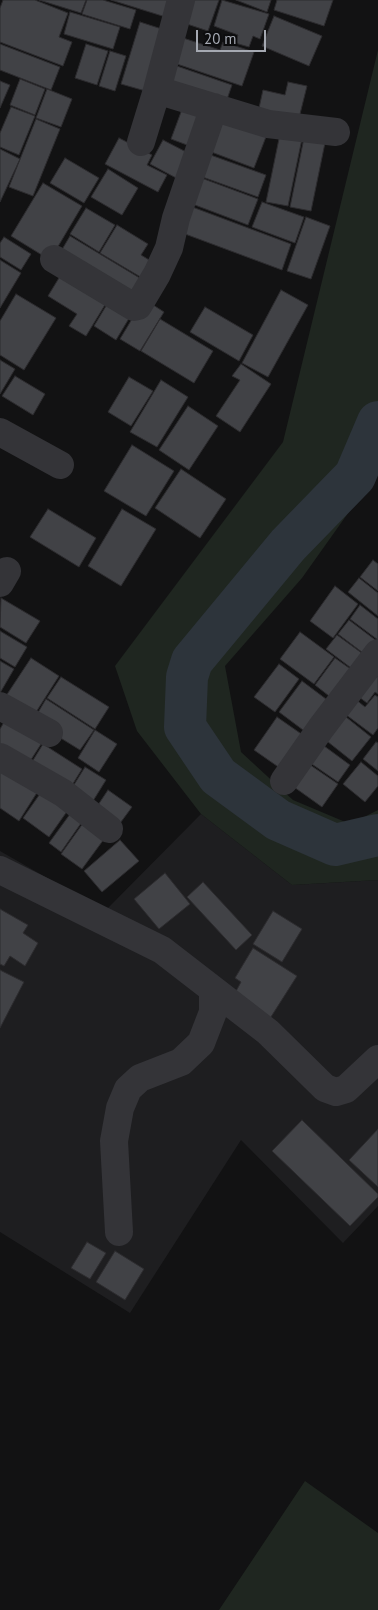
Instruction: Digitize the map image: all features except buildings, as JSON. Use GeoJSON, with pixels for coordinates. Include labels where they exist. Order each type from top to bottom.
{"type":"FeatureCollection","features":[{"type":"Feature","properties":{"kind":"street"},"geometry":{"type":"LineString","coordinates":[[141,142],[181,0]]}},
{"type":"Feature","properties":{"kind":"street"},"geometry":{"type":"LineString","coordinates":[[157,90],[268,124],[336,132]]}},
{"type":"Feature","properties":{"kind":"street"},"geometry":{"type":"LineString","coordinates":[[54,259],[134,307],[138,306],[158,274],[169,248],[176,218],[214,107]]}},
{"type":"Feature","properties":{"kind":"street"},"geometry":{"type":"LineString","coordinates":[[0,432],[60,464]]}},
{"type":"Feature","properties":{"kind":"street"},"geometry":{"type":"LineString","coordinates":[[284,781],[321,728],[378,653]]}},
{"type":"Feature","properties":{"kind":"street"},"geometry":{"type":"LineString","coordinates":[[3,714],[49,733]]}},
{"type":"Feature","properties":{"kind":"street"},"geometry":{"type":"LineString","coordinates":[[0,757],[63,793],[109,829]]}},
{"type":"Feature","properties":{"kind":"street"},"geometry":{"type":"LineString","coordinates":[[0,870],[162,950],[268,1032],[326,1088],[336,1092],[346,1089],[378,1059]]}},
{"type":"Feature","properties":{"kind":"street"},"geometry":{"type":"LineString","coordinates":[[119,1232],[114,1142],[120,1108],[128,1089],[140,1078],[181,1062],[200,1044],[213,1012],[213,990]]}},
{"type":"Feature","properties":{"kind":"shaded area"},"geometry":{"type":"Polygon","coordinates":[[[378,50],[378,471],[302,578],[225,666],[241,752],[293,800],[350,824],[378,810],[378,880],[292,885],[201,814],[137,731],[115,666],[283,442],[378,50]]]}},
{"type":"Feature","properties":{"kind":"shaded area"},"geometry":{"type":"Polygon","coordinates":[[[201,814],[292,885],[378,880],[378,1206],[343,1243],[241,1140],[130,1313],[0,1232],[0,851],[105,911],[201,814]]]}},
{"type":"Feature","properties":{"kind":"shaded area"},"geometry":{"type":"Polygon","coordinates":[[[305,1481],[378,1533],[378,1610],[219,1610],[305,1481]]]}},
{"type":"Feature","properties":{"kind":"waterway"},"geometry":{"type":"LineString","coordinates":[[378,422],[355,476],[288,545],[192,661],[187,677],[185,727],[218,776],[278,820],[335,845],[378,835]]}}]}
